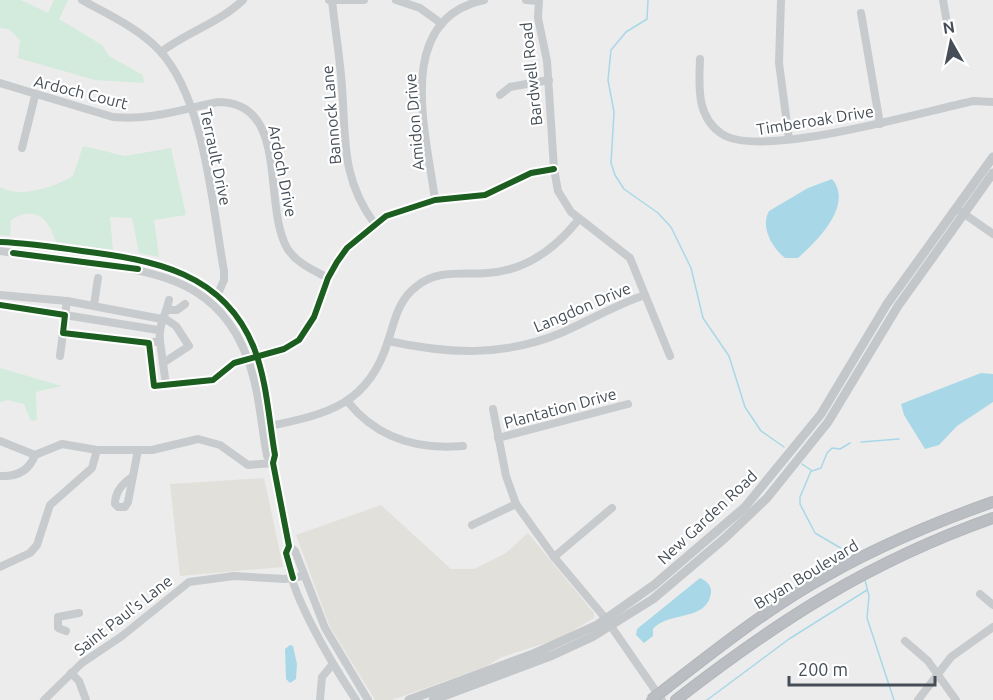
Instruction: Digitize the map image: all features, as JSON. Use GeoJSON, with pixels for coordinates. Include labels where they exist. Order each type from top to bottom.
{"type":"FeatureCollection","features":[{"type":"Feature","properties":{"kind":"highway","name":"Bryan Boulevard"},"geometry":{"type":"LineString","coordinates":[[651,700],[755,621],[826,576],[900,538],[993,502]]}},
{"type":"Feature","properties":{"kind":"highway","name":"Bryan Boulevard"},"geometry":{"type":"LineString","coordinates":[[676,699],[752,642],[840,586],[894,558],[993,518]]}},
{"type":"Feature","properties":{"kind":"main road","name":"New Garden Road"},"geometry":{"type":"LineString","coordinates":[[961,211],[993,157]]}},
{"type":"Feature","properties":{"kind":"main road","name":"New Garden Road"},"geometry":{"type":"LineString","coordinates":[[409,700],[609,623],[705,542],[760,491],[836,391],[887,304],[993,173]]}},
{"type":"Feature","properties":{"kind":"main road","name":"New Garden Road"},"geometry":{"type":"LineString","coordinates":[[433,700],[553,656],[653,598],[689,569],[767,498],[833,413],[942,237]]}},
{"type":"Feature","properties":{"kind":"main road"},"geometry":{"type":"LineString","coordinates":[[863,363],[858,359],[866,339]]}},
{"type":"Feature","properties":{"kind":"main road"},"geometry":{"type":"LineString","coordinates":[[849,386],[855,368],[851,364]]}},
{"type":"Feature","properties":{"kind":"main road"},"geometry":{"type":"LineString","coordinates":[[833,413],[828,410],[836,391]]}},
{"type":"Feature","properties":{"kind":"main road"},"geometry":{"type":"LineString","coordinates":[[689,569],[707,548],[705,542]]}},
{"type":"Feature","properties":{"kind":"street","name":"Terrault Drive"},"geometry":{"type":"LineString","coordinates":[[82,0],[140,33],[160,52],[185,88],[192,107],[224,271],[224,280],[217,296]]}},
{"type":"Feature","properties":{"kind":"street"},"geometry":{"type":"LineString","coordinates":[[160,52],[179,38],[223,17],[243,0]]}},
{"type":"Feature","properties":{"kind":"street"},"geometry":{"type":"LineString","coordinates":[[331,0],[364,0]]}},
{"type":"Feature","properties":{"kind":"street","name":"Bannock Lane"},"geometry":{"type":"LineString","coordinates":[[331,0],[341,72],[343,130],[350,176],[357,196],[374,223]]}},
{"type":"Feature","properties":{"kind":"street"},"geometry":{"type":"LineString","coordinates":[[396,0],[420,8],[442,24]]}},
{"type":"Feature","properties":{"kind":"street","name":"Amidon Drive"},"geometry":{"type":"LineString","coordinates":[[435,200],[421,88],[421,69],[432,37],[442,24],[461,9],[484,0]]}},
{"type":"Feature","properties":{"kind":"street"},"geometry":{"type":"LineString","coordinates":[[526,0],[539,1]]}},
{"type":"Feature","properties":{"kind":"street"},"geometry":{"type":"LineString","coordinates":[[781,0],[779,63],[789,139]]}},
{"type":"Feature","properties":{"kind":"street"},"geometry":{"type":"LineString","coordinates":[[943,0],[947,23]]}},
{"type":"Feature","properties":{"kind":"street","name":"Bardwell Road"},"geometry":{"type":"LineString","coordinates":[[539,1],[540,39],[549,80],[554,169],[558,191],[566,206],[579,219],[630,258],[670,356]]}},
{"type":"Feature","properties":{"kind":"street"},"geometry":{"type":"LineString","coordinates":[[861,13],[880,124]]}},
{"type":"Feature","properties":{"kind":"street","name":"Timberoak Drive"},"geometry":{"type":"LineString","coordinates":[[699,59],[701,104],[706,116],[717,130],[743,142],[789,139],[880,124],[974,101],[993,102]]}},
{"type":"Feature","properties":{"kind":"street"},"geometry":{"type":"LineString","coordinates":[[500,95],[510,87],[549,80]]}},
{"type":"Feature","properties":{"kind":"street","name":"Ardoch Court"},"geometry":{"type":"LineString","coordinates":[[0,83],[35,96],[128,119],[151,117],[192,107]]}},
{"type":"Feature","properties":{"kind":"street"},"geometry":{"type":"LineString","coordinates":[[22,148],[35,96]]}},
{"type":"Feature","properties":{"kind":"street","name":"Ardoch Drive"},"geometry":{"type":"LineString","coordinates":[[192,107],[229,102],[245,108],[256,116],[264,134],[278,219],[287,248],[301,263],[328,278]]}},
{"type":"Feature","properties":{"kind":"street"},"geometry":{"type":"LineString","coordinates":[[148,343],[154,386],[213,380],[234,363],[284,349],[299,340],[314,317],[328,278],[347,248],[374,223],[398,210],[435,200],[485,195],[531,174],[554,169]]}},
{"type":"Feature","properties":{"kind":"street"},"geometry":{"type":"LineString","coordinates":[[961,211],[993,234]]}},
{"type":"Feature","properties":{"kind":"street"},"geometry":{"type":"LineString","coordinates":[[270,426],[321,415],[348,402],[374,373],[388,341],[399,305],[425,280],[441,274],[488,273],[524,264],[550,249],[579,219]]}},
{"type":"Feature","properties":{"kind":"street"},"geometry":{"type":"LineString","coordinates":[[0,242],[153,261],[183,272],[217,296],[239,320],[257,356],[275,455],[273,463],[289,546],[286,553],[293,578],[311,624],[332,665],[356,700]]}},
{"type":"Feature","properties":{"kind":"street"},"geometry":{"type":"LineString","coordinates":[[0,251],[142,269],[173,278],[206,298],[222,313],[248,359],[267,456],[273,463]]}},
{"type":"Feature","properties":{"kind":"street"},"geometry":{"type":"LineString","coordinates":[[94,305],[98,278]]}},
{"type":"Feature","properties":{"kind":"street"},"geometry":{"type":"LineString","coordinates":[[0,295],[67,301],[147,314],[163,319],[176,326],[189,346],[163,363]]}},
{"type":"Feature","properties":{"kind":"street","name":"Langdon Drive"},"geometry":{"type":"LineString","coordinates":[[388,341],[462,352],[520,347],[563,332],[621,303],[645,295]]}},
{"type":"Feature","properties":{"kind":"street"},"geometry":{"type":"LineString","coordinates":[[166,385],[158,330],[169,300]]}},
{"type":"Feature","properties":{"kind":"street"},"geometry":{"type":"LineString","coordinates":[[60,356],[67,301]]}},
{"type":"Feature","properties":{"kind":"street"},"geometry":{"type":"LineString","coordinates":[[167,310],[177,310],[185,304]]}},
{"type":"Feature","properties":{"kind":"street"},"geometry":{"type":"LineString","coordinates":[[0,305],[158,330]]}},
{"type":"Feature","properties":{"kind":"street"},"geometry":{"type":"LineString","coordinates":[[146,327],[147,314]]}},
{"type":"Feature","properties":{"kind":"street"},"geometry":{"type":"LineString","coordinates":[[63,333],[148,343],[160,341]]}},
{"type":"Feature","properties":{"kind":"street"},"geometry":{"type":"LineString","coordinates":[[348,402],[360,417],[380,431],[406,442],[428,447],[463,446]]}},
{"type":"Feature","properties":{"kind":"street","name":"Plantation Drive"},"geometry":{"type":"LineString","coordinates":[[498,438],[628,404]]}},
{"type":"Feature","properties":{"kind":"street"},"geometry":{"type":"LineString","coordinates":[[494,409],[506,476],[516,504],[554,557],[609,623],[662,700]]}},
{"type":"Feature","properties":{"kind":"street"},"geometry":{"type":"LineString","coordinates":[[0,441],[34,455],[63,444],[97,450],[159,450],[198,439],[220,445],[248,465],[273,463]]}},
{"type":"Feature","properties":{"kind":"street"},"geometry":{"type":"LineString","coordinates":[[0,567],[30,553],[37,545],[47,510],[58,496],[92,468],[97,450]]}},
{"type":"Feature","properties":{"kind":"street"},"geometry":{"type":"LineString","coordinates":[[132,477],[138,450]]}},
{"type":"Feature","properties":{"kind":"street"},"geometry":{"type":"LineString","coordinates":[[0,476],[20,473],[30,466],[34,455]]}},
{"type":"Feature","properties":{"kind":"street"},"geometry":{"type":"LineString","coordinates":[[472,525],[516,504]]}},
{"type":"Feature","properties":{"kind":"street"},"geometry":{"type":"LineString","coordinates":[[554,557],[612,508]]}},
{"type":"Feature","properties":{"kind":"street"},"geometry":{"type":"LineString","coordinates":[[289,546],[295,551],[318,613],[336,649],[368,700]]}},
{"type":"Feature","properties":{"kind":"street","name":"Saint Paul's Lane"},"geometry":{"type":"LineString","coordinates":[[44,700],[71,673],[189,582],[234,576],[293,578],[303,576]]}},
{"type":"Feature","properties":{"kind":"street"},"geometry":{"type":"LineString","coordinates":[[980,594],[993,604]]}},
{"type":"Feature","properties":{"kind":"street"},"geometry":{"type":"LineString","coordinates":[[304,608],[318,613]]}},
{"type":"Feature","properties":{"kind":"street"},"geometry":{"type":"LineString","coordinates":[[66,631],[56,625],[58,617],[80,613]]}},
{"type":"Feature","properties":{"kind":"street"},"geometry":{"type":"LineString","coordinates":[[311,624],[319,628],[336,649]]}},
{"type":"Feature","properties":{"kind":"street"},"geometry":{"type":"LineString","coordinates":[[918,700],[937,672],[963,647],[993,627]]}},
{"type":"Feature","properties":{"kind":"street"},"geometry":{"type":"LineString","coordinates":[[905,641],[918,650],[937,672],[956,700]]}},
{"type":"Feature","properties":{"kind":"street"},"geometry":{"type":"LineString","coordinates":[[320,700],[322,677],[332,665]]}},
{"type":"Feature","properties":{"kind":"street"},"geometry":{"type":"LineString","coordinates":[[71,673],[79,681],[86,700]]}},
{"type":"Feature","properties":{"kind":"shaded area"},"geometry":{"type":"Polygon","coordinates":[[[264,478],[283,567],[180,576],[170,484],[264,478]]]}},
{"type":"Feature","properties":{"kind":"shaded area"},"geometry":{"type":"Polygon","coordinates":[[[381,505],[451,569],[474,569],[506,553],[528,533],[594,613],[594,618],[561,638],[502,657],[485,667],[392,700],[375,700],[330,627],[296,535],[381,505]]]}},
{"type":"Feature","properties":{"kind":"green space"},"geometry":{"type":"Polygon","coordinates":[[[0,0],[21,0],[48,13],[54,0],[68,0],[59,19],[102,45],[109,56],[143,75],[144,83],[95,80],[18,58],[20,40],[9,29],[0,28],[0,0]]]}},
{"type":"Feature","properties":{"kind":"green space"},"geometry":{"type":"Polygon","coordinates":[[[83,146],[125,156],[171,148],[186,215],[154,220],[159,257],[139,253],[132,218],[110,217],[113,250],[56,242],[49,226],[40,216],[34,214],[11,220],[10,236],[0,235],[0,187],[27,192],[65,180],[73,176],[83,146]]]}},
{"type":"Feature","properties":{"kind":"green space"},"geometry":{"type":"Polygon","coordinates":[[[0,368],[62,386],[36,392],[37,420],[31,421],[24,404],[8,400],[0,402],[0,368]]]}},
{"type":"Feature","properties":{"kind":"water"},"geometry":{"type":"Polygon","coordinates":[[[832,179],[838,189],[839,200],[830,222],[798,258],[785,258],[769,237],[766,224],[769,211],[808,188],[832,179]]]}},
{"type":"Feature","properties":{"kind":"water"},"geometry":{"type":"Polygon","coordinates":[[[981,373],[993,374],[993,402],[957,426],[939,445],[925,449],[904,415],[901,404],[981,373]]]}},
{"type":"Feature","properties":{"kind":"water"},"geometry":{"type":"Polygon","coordinates":[[[700,578],[708,583],[711,589],[708,601],[703,608],[660,623],[653,629],[653,636],[644,643],[636,635],[637,629],[700,578]]]}},
{"type":"Feature","properties":{"kind":"water"},"geometry":{"type":"Polygon","coordinates":[[[290,645],[293,646],[297,664],[296,679],[290,683],[286,679],[285,649],[290,645]]]}},
{"type":"Feature","properties":{"kind":"waterway"},"geometry":{"type":"LineString","coordinates":[[648,0],[647,19],[626,32],[611,50],[608,80],[614,112],[611,163],[624,189],[658,213],[671,227],[691,268],[703,318],[729,356],[745,407],[761,431],[784,447]]}},
{"type":"Feature","properties":{"kind":"waterway"},"geometry":{"type":"LineString","coordinates":[[861,442],[899,439]]}},
{"type":"Feature","properties":{"kind":"waterway"},"geometry":{"type":"LineString","coordinates":[[812,471],[821,468],[827,453],[832,448],[840,449],[850,443]]}},
{"type":"Feature","properties":{"kind":"waterway"},"geometry":{"type":"LineString","coordinates":[[802,464],[811,470]]}},
{"type":"Feature","properties":{"kind":"waterway"},"geometry":{"type":"LineString","coordinates":[[811,471],[800,497],[800,504],[815,533],[844,550],[851,558]]}},
{"type":"Feature","properties":{"kind":"waterway"},"geometry":{"type":"LineString","coordinates":[[865,580],[869,596],[867,618],[894,700]]}},
{"type":"Feature","properties":{"kind":"waterway"},"geometry":{"type":"LineString","coordinates":[[707,700],[789,639],[867,590]]}},
{"type":"Feature","properties":{"kind":"cycle path"},"geometry":{"type":"LineString","coordinates":[[0,305],[65,315],[63,333],[149,343],[154,386],[213,380],[234,363],[284,349],[299,340],[314,317],[328,278],[337,262],[347,248],[386,216],[435,200],[485,195],[531,173],[554,169]]}},
{"type":"Feature","properties":{"kind":"cycle path"},"geometry":{"type":"LineString","coordinates":[[0,242],[41,245],[135,259],[183,274],[205,286],[224,302],[241,322],[254,348],[262,374],[275,455],[273,463],[289,546],[286,553],[293,578]]}},
{"type":"Feature","properties":{"kind":"cycle path"},"geometry":{"type":"LineString","coordinates":[[13,253],[138,269]]}}]}
